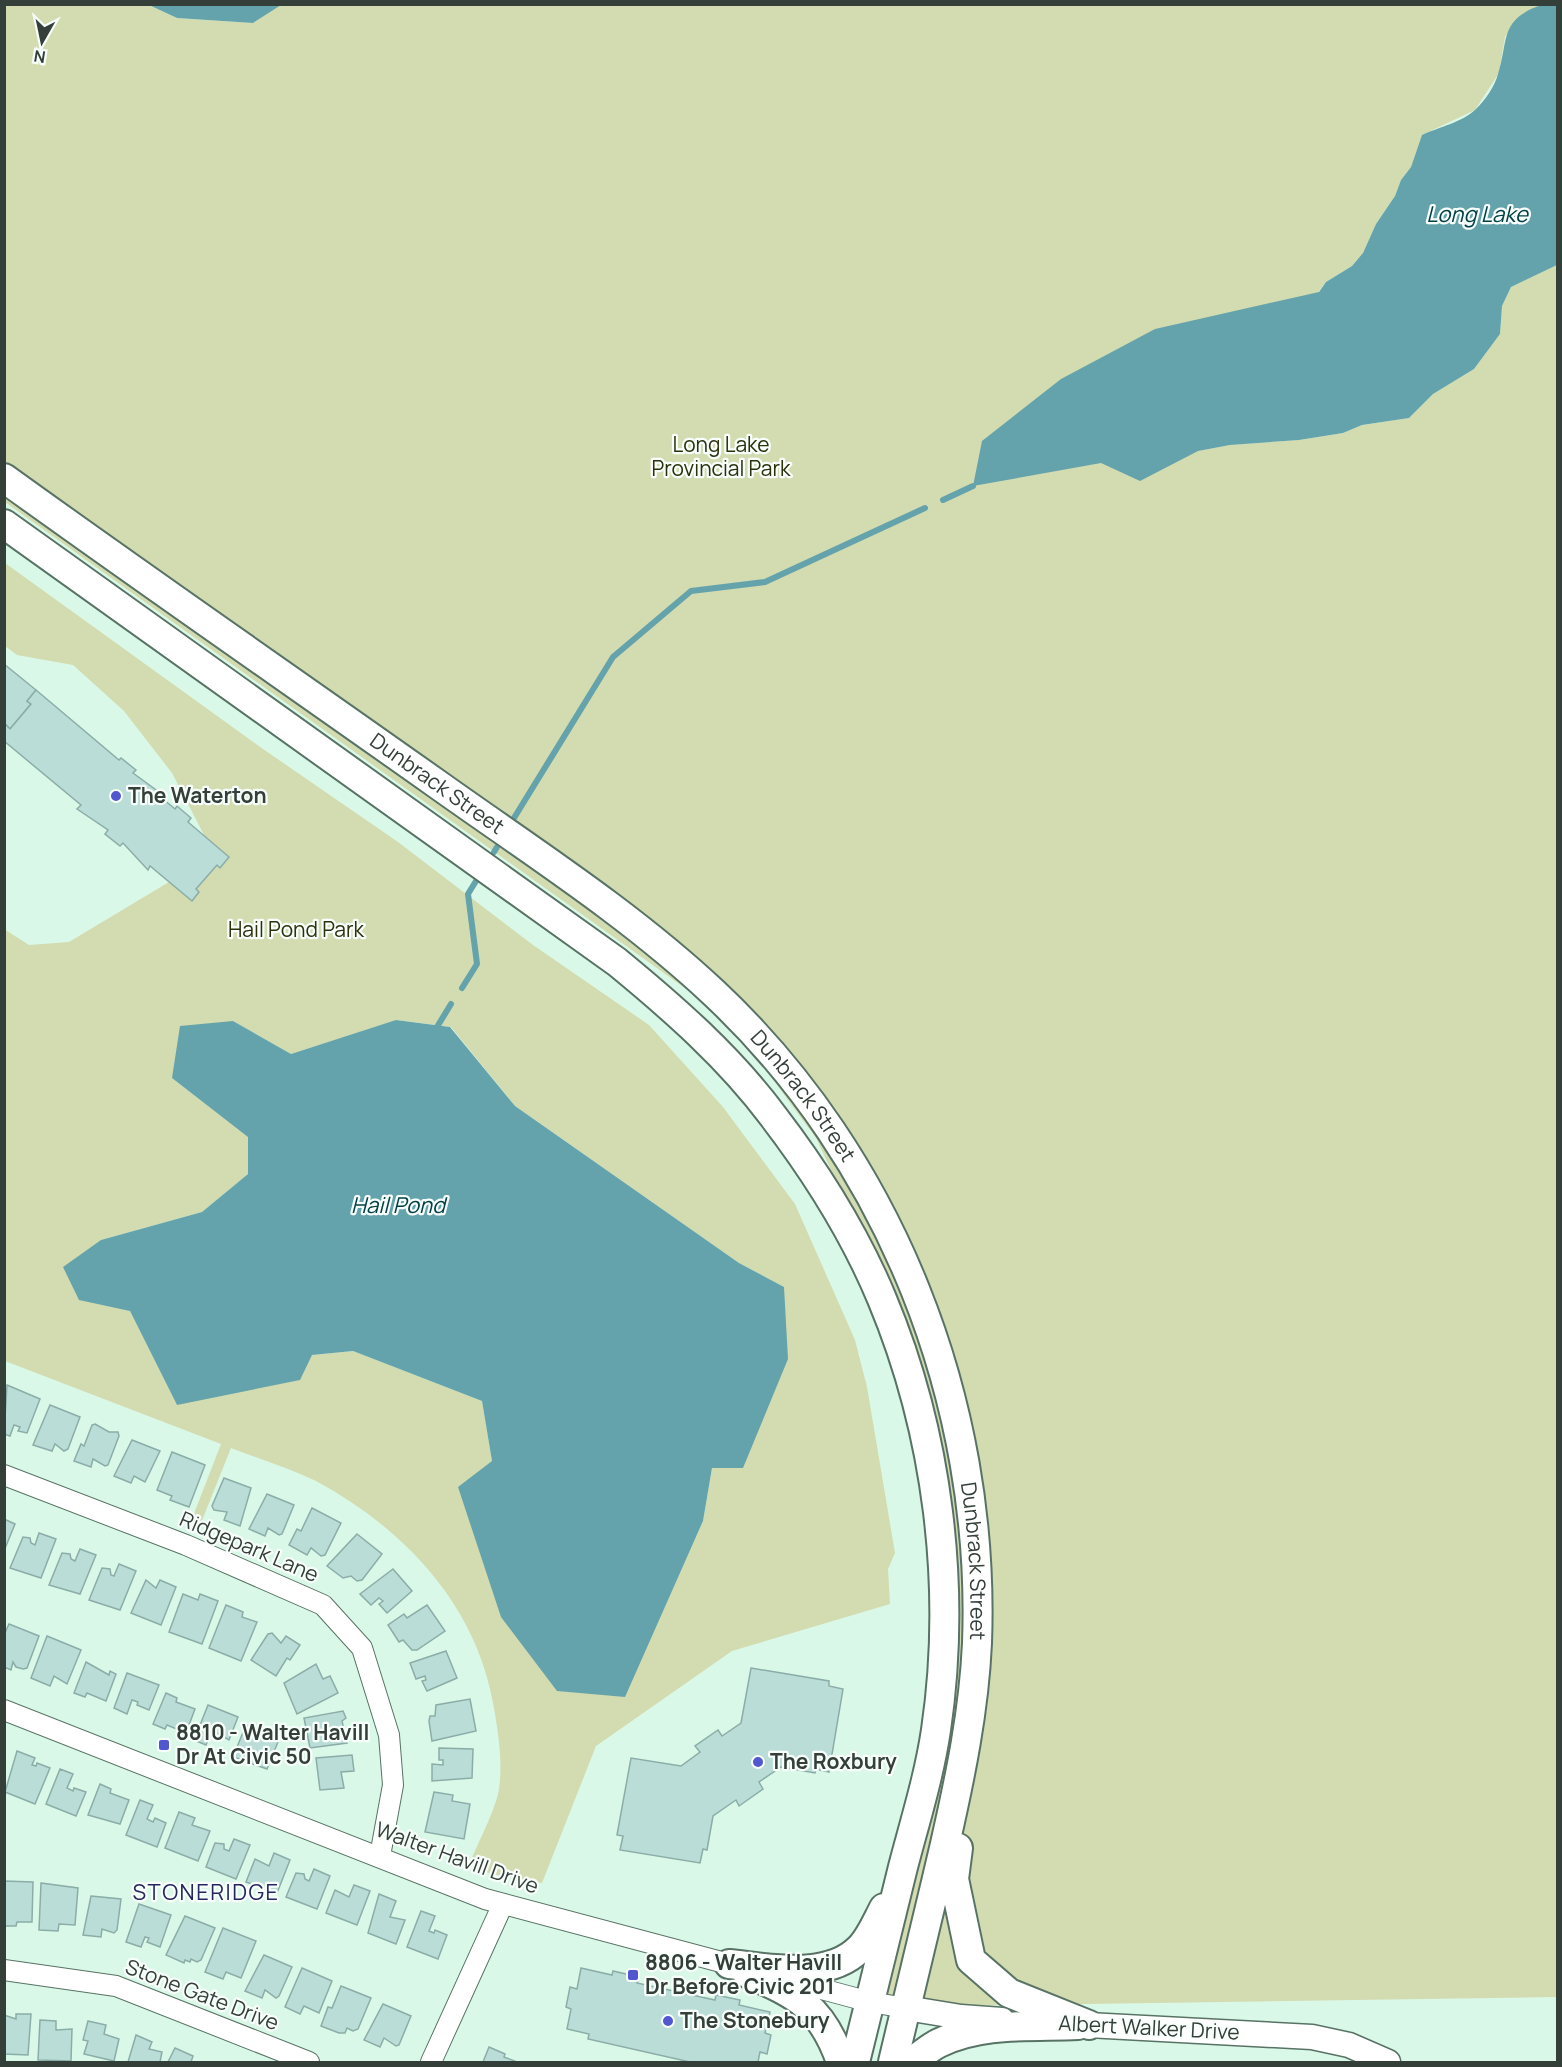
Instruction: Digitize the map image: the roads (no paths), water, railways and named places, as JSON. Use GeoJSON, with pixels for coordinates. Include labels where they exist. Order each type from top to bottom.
{"type":"FeatureCollection","features":[{"type":"Feature","properties":{"kind":"main road","name":"Dunbrack Street"},"geometry":{"type":"LineString","coordinates":[[4,478],[480,814],[653,941],[741,1019],[793,1077],[815,1107],[874,1201],[906,1266],[943,1366],[961,1434],[974,1528],[978,1611],[975,1682],[956,1795],[929,1920],[893,2062]]}},
{"type":"Feature","properties":{"kind":"main road","name":"Dunbrack Street"},"geometry":{"type":"LineString","coordinates":[[4,524],[617,962],[700,1033],[771,1113],[833,1204],[883,1301],[917,1404],[938,1513],[943,1565],[942,1674],[927,1782],[855,2062]]}},
{"type":"Feature","properties":{"kind":"main road"},"geometry":{"type":"LineString","coordinates":[[956,1795],[958,1855],[954,1879],[971,1960],[1009,1993],[1089,2025]]}},
{"type":"Feature","properties":{"kind":"main road"},"geometry":{"type":"LineString","coordinates":[[729,1964],[808,1969],[826,1967],[847,1958],[860,1948],[875,1926],[904,1865]]}},
{"type":"Feature","properties":{"kind":"main road"},"geometry":{"type":"LineString","coordinates":[[729,1964],[791,1992],[807,2004],[828,2029],[841,2062]]}},
{"type":"Feature","properties":{"kind":"main road"},"geometry":{"type":"LineString","coordinates":[[912,2062],[937,2044],[966,2033],[985,2029],[1089,2025]]}},
{"type":"Feature","properties":{"kind":"street","name":"Ridgepark Lane"},"geometry":{"type":"LineString","coordinates":[[4,1474],[186,1545],[323,1605],[362,1648],[389,1735],[393,1785],[380,1856]]}},
{"type":"Feature","properties":{"kind":"street","name":"Walter Havill Drive"},"geometry":{"type":"LineString","coordinates":[[4,1710],[503,1904],[870,2002],[906,2008]]}},
{"type":"Feature","properties":{"kind":"street"},"geometry":{"type":"LineString","coordinates":[[431,2062],[503,1904]]}},
{"type":"Feature","properties":{"kind":"street","name":"Stone Gate Drive"},"geometry":{"type":"LineString","coordinates":[[4,1970],[116,1986],[309,2062]]}},
{"type":"Feature","properties":{"kind":"street","name":"Albert Walker Drive"},"geometry":{"type":"LineString","coordinates":[[906,2008],[962,2017],[1312,2037],[1349,2045],[1388,2062]]}},
{"type":"Feature","properties":{"kind":"water"},"geometry":{"type":"Polygon","coordinates":[[[149,5],[281,5],[253,23],[177,18],[149,5]]]}},
{"type":"Feature","properties":{"kind":"water","name":"Long Lake"},"geometry":{"type":"Polygon","coordinates":[[[1541,5],[1557,5],[1557,265],[1511,287],[1502,306],[1500,334],[1474,369],[1433,394],[1409,418],[1362,425],[1343,433],[1299,440],[1230,445],[1198,451],[1140,481],[1101,463],[973,486],[982,441],[1061,379],[1155,329],[1319,292],[1326,282],[1352,266],[1363,253],[1376,224],[1411,167],[1422,135],[1471,114],[1489,93],[1497,79],[1505,41],[1512,24],[1518,17],[1541,5]]]}},
{"type":"Feature","properties":{"kind":"water","name":"Hail Pond"},"geometry":{"type":"Polygon","coordinates":[[[396,1020],[450,1027],[515,1106],[739,1263],[784,1287],[788,1359],[743,1468],[712,1468],[703,1521],[625,1697],[557,1691],[501,1617],[458,1487],[492,1461],[482,1401],[353,1351],[312,1355],[300,1380],[177,1405],[130,1311],[79,1300],[63,1267],[101,1240],[202,1212],[248,1174],[248,1137],[172,1078],[180,1026],[233,1021],[291,1054],[396,1020]]]}},
{"type":"Feature","properties":{"kind":"waterway"},"geometry":{"type":"LineString","coordinates":[[943,500],[973,486]]}},
{"type":"Feature","properties":{"kind":"waterway"},"geometry":{"type":"LineString","coordinates":[[514,818],[613,657],[691,591],[765,582],[925,508]]}},
{"type":"Feature","properties":{"kind":"waterway"},"geometry":{"type":"LineString","coordinates":[[494,852],[497,847]]}},
{"type":"Feature","properties":{"kind":"waterway"},"geometry":{"type":"LineString","coordinates":[[462,988],[477,964],[468,894],[476,881]]}},
{"type":"Feature","properties":{"kind":"waterway"},"geometry":{"type":"LineString","coordinates":[[437,1027],[451,1004]]}},
{"type":"Feature","properties":{"kind":"place","name":"The Waterton"},"geometry":{"type":"Point","coordinates":[116,796]}},
{"type":"Feature","properties":{"kind":"place","name":"8810 - Walter Havill Dr At Civic 50"},"geometry":{"type":"Point","coordinates":[164,1745]}},
{"type":"Feature","properties":{"kind":"place","name":"The Roxbury"},"geometry":{"type":"Point","coordinates":[758,1762]}},
{"type":"Feature","properties":{"kind":"place","name":"8806 - Walter Havill Dr Before Civic 201"},"geometry":{"type":"Point","coordinates":[633,1975]}},
{"type":"Feature","properties":{"kind":"place","name":"The Stonebury"},"geometry":{"type":"Point","coordinates":[668,2021]}},
{"type":"Feature","properties":{"kind":"district","name":"STONERIDGE"},"geometry":{"type":"Point","coordinates":[206,1892]}},
{"type":"Feature","properties":{"kind":"park label","name":"Long Lake Provincial Park"},"geometry":{"type":"Point","coordinates":[721,457]}},
{"type":"Feature","properties":{"kind":"park label","name":"Hail Pond Park"},"geometry":{"type":"Point","coordinates":[296,930]}}]}
